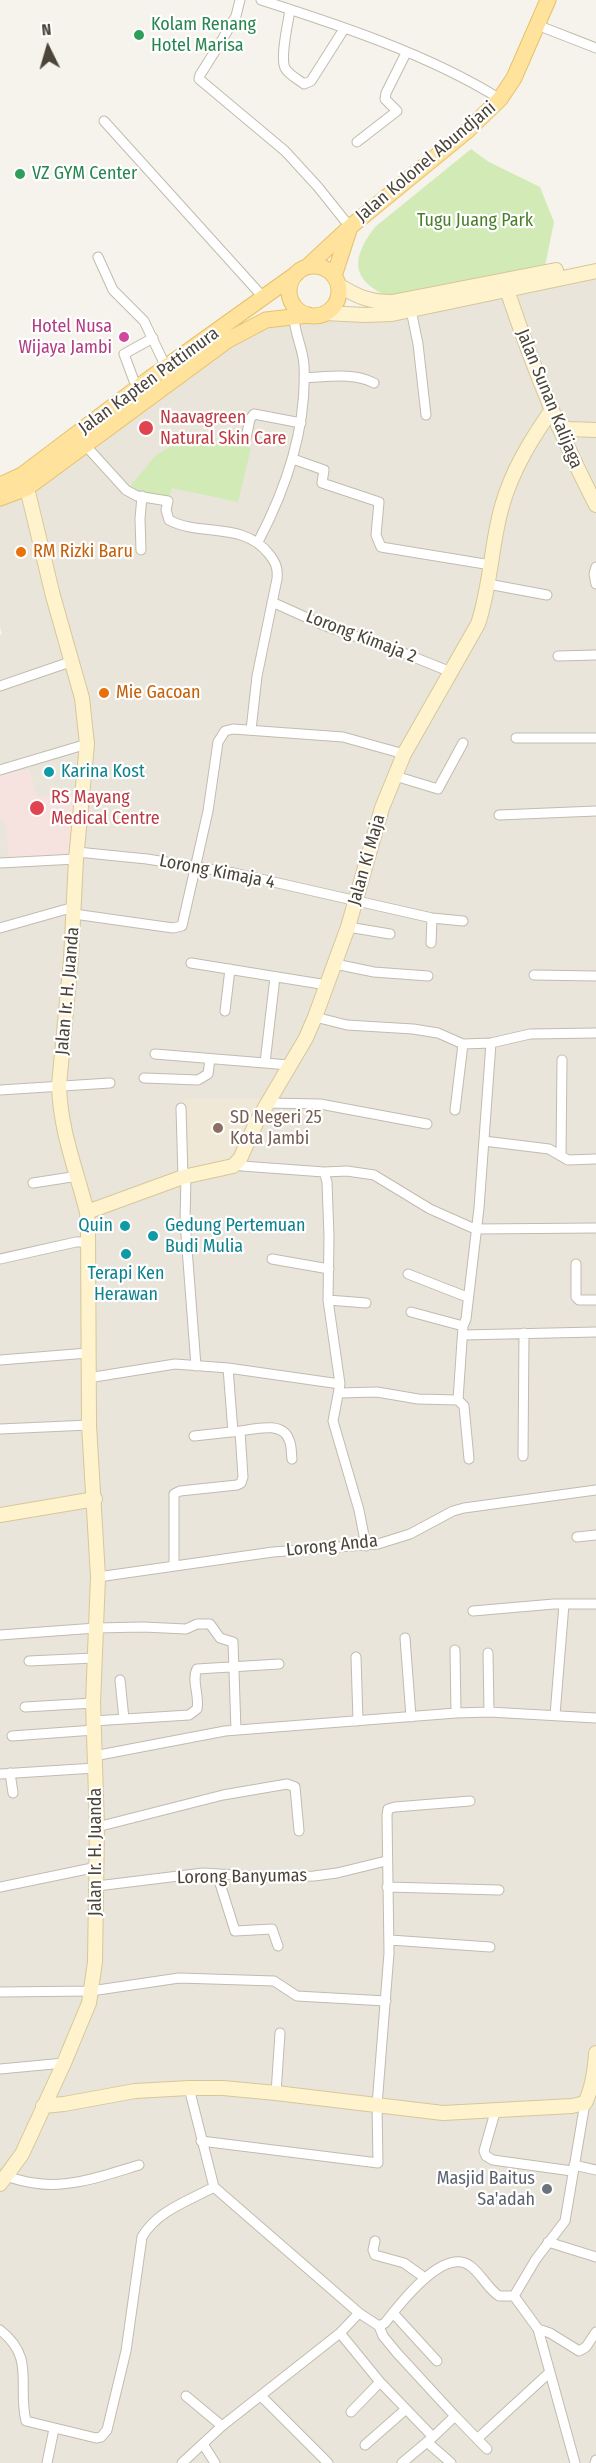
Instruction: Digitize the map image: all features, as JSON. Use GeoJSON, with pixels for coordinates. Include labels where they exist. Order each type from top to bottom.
{"type":"FeatureCollection","features":[{"type":"Feature","properties":{"kind":"main road","name":"Jalan Kolonel Abundjani"},"geometry":{"type":"LineString","coordinates":[[302,270],[350,227],[467,131],[500,99],[514,78],[548,0]]}},
{"type":"Feature","properties":{"kind":"main road"},"geometry":{"type":"LineString","coordinates":[[325,314],[336,302],[337,281],[350,227]]}},
{"type":"Feature","properties":{"kind":"main road"},"geometry":{"type":"LineString","coordinates":[[596,262],[392,302],[375,302],[360,298],[337,281],[325,268],[302,270],[290,287],[292,301],[301,315],[364,315],[411,310],[596,271]]}},
{"type":"Feature","properties":{"kind":"main road","name":"Jalan Kapten Pattimura"},"geometry":{"type":"LineString","coordinates":[[0,498],[85,445],[166,367],[302,270]]}},
{"type":"Feature","properties":{"kind":"main road","name":"Jalan Sunan Kalijaga"},"geometry":{"type":"LineString","coordinates":[[507,290],[551,411],[569,453],[596,505]]}},
{"type":"Feature","properties":{"kind":"main road","name":"Jalan Kapten Pattimura"},"geometry":{"type":"LineString","coordinates":[[0,485],[24,482],[148,386],[228,340],[266,320],[301,315]]}},
{"type":"Feature","properties":{"kind":"main road","name":"Jalan Ki Maja"},"geometry":{"type":"LineString","coordinates":[[236,1163],[267,1103],[306,1038],[315,1017],[348,927],[375,830],[395,776],[404,754],[478,624],[485,602],[502,507],[523,455],[551,411]]}},
{"type":"Feature","properties":{"kind":"main road"},"geometry":{"type":"LineString","coordinates":[[558,426],[569,429],[596,430]]}},
{"type":"Feature","properties":{"kind":"main road","name":"Jalan Ir. H. Juanda"},"geometry":{"type":"LineString","coordinates":[[3,2180],[22,2154],[89,2003],[95,1962],[97,1867],[93,1702],[98,1577],[89,1425],[87,1212],[62,1125],[59,1085],[87,744],[82,698],[24,482]]}},
{"type":"Feature","properties":{"kind":"main road"},"geometry":{"type":"LineString","coordinates":[[87,1212],[185,1177],[236,1163]]}},
{"type":"Feature","properties":{"kind":"main road"},"geometry":{"type":"LineString","coordinates":[[0,1515],[95,1498]]}},
{"type":"Feature","properties":{"kind":"main road"},"geometry":{"type":"LineString","coordinates":[[43,2106],[135,2091],[223,2088],[443,2113],[572,2106],[585,2103],[594,2073],[596,2053]]}},
{"type":"Feature","properties":{"kind":"street"},"geometry":{"type":"LineString","coordinates":[[240,0],[236,16],[199,79],[258,126],[299,165],[350,227]]}},
{"type":"Feature","properties":{"kind":"street"},"geometry":{"type":"LineString","coordinates":[[261,0],[406,53],[475,84],[500,99]]}},
{"type":"Feature","properties":{"kind":"street"},"geometry":{"type":"LineString","coordinates":[[290,10],[284,56],[285,66],[286,70],[304,84],[310,81],[344,29]]}},
{"type":"Feature","properties":{"kind":"street"},"geometry":{"type":"LineString","coordinates":[[537,25],[596,48]]}},
{"type":"Feature","properties":{"kind":"street"},"geometry":{"type":"LineString","coordinates":[[357,142],[397,111],[385,99],[406,53]]}},
{"type":"Feature","properties":{"kind":"street"},"geometry":{"type":"LineString","coordinates":[[104,121],[263,297]]}},
{"type":"Feature","properties":{"kind":"street"},"geometry":{"type":"LineString","coordinates":[[99,257],[113,290],[144,321],[166,367]]}},
{"type":"Feature","properties":{"kind":"street"},"geometry":{"type":"LineString","coordinates":[[411,310],[418,344],[426,415]]}},
{"type":"Feature","properties":{"kind":"street"},"geometry":{"type":"LineString","coordinates":[[258,542],[273,515],[293,459],[301,423],[304,378],[301,315]]}},
{"type":"Feature","properties":{"kind":"street"},"geometry":{"type":"LineString","coordinates":[[148,386],[124,354],[153,338]]}},
{"type":"Feature","properties":{"kind":"street"},"geometry":{"type":"LineString","coordinates":[[304,378],[352,376],[362,377],[374,383]]}},
{"type":"Feature","properties":{"kind":"street"},"geometry":{"type":"LineString","coordinates":[[246,438],[250,419],[254,414],[301,423]]}},
{"type":"Feature","properties":{"kind":"street"},"geometry":{"type":"LineString","coordinates":[[85,445],[126,490],[168,501],[166,510],[169,520],[180,526],[238,533],[258,542],[276,562],[278,570],[257,676],[251,730]]}},
{"type":"Feature","properties":{"kind":"street"},"geometry":{"type":"LineString","coordinates":[[293,459],[324,470],[322,483],[379,502],[376,535],[381,547],[491,565]]}},
{"type":"Feature","properties":{"kind":"street"},"geometry":{"type":"LineString","coordinates":[[141,550],[142,496]]}},
{"type":"Feature","properties":{"kind":"street"},"geometry":{"type":"LineString","coordinates":[[596,567],[594,574],[596,584]]}},
{"type":"Feature","properties":{"kind":"street"},"geometry":{"type":"LineString","coordinates":[[488,584],[548,595]]}},
{"type":"Feature","properties":{"kind":"street","name":"Lorong Kimaja 2"},"geometry":{"type":"LineString","coordinates":[[272,602],[323,625],[451,672]]}},
{"type":"Feature","properties":{"kind":"street"},"geometry":{"type":"LineString","coordinates":[[558,656],[596,656]]}},
{"type":"Feature","properties":{"kind":"street"},"geometry":{"type":"LineString","coordinates":[[0,686],[73,661]]}},
{"type":"Feature","properties":{"kind":"street"},"geometry":{"type":"LineString","coordinates":[[0,928],[74,911],[180,927],[208,811],[218,742],[225,731],[233,729],[343,737],[404,754]]}},
{"type":"Feature","properties":{"kind":"street"},"geometry":{"type":"LineString","coordinates":[[516,738],[596,738]]}},
{"type":"Feature","properties":{"kind":"street"},"geometry":{"type":"LineString","coordinates":[[395,776],[438,789],[463,743]]}},
{"type":"Feature","properties":{"kind":"street"},"geometry":{"type":"LineString","coordinates":[[0,770],[87,744]]}},
{"type":"Feature","properties":{"kind":"street"},"geometry":{"type":"LineString","coordinates":[[499,815],[596,811]]}},
{"type":"Feature","properties":{"kind":"street","name":"Lorong Kimaja 4"},"geometry":{"type":"LineString","coordinates":[[0,863],[76,856],[147,859],[234,873],[432,918],[463,921]]}},
{"type":"Feature","properties":{"kind":"street"},"geometry":{"type":"LineString","coordinates":[[431,943],[432,918]]}},
{"type":"Feature","properties":{"kind":"street"},"geometry":{"type":"LineString","coordinates":[[348,927],[390,933]]}},
{"type":"Feature","properties":{"kind":"street"},"geometry":{"type":"LineString","coordinates":[[191,963],[327,985]]}},
{"type":"Feature","properties":{"kind":"street"},"geometry":{"type":"LineString","coordinates":[[335,964],[375,972],[428,976]]}},
{"type":"Feature","properties":{"kind":"street"},"geometry":{"type":"LineString","coordinates":[[225,1011],[230,969]]}},
{"type":"Feature","properties":{"kind":"street"},"geometry":{"type":"LineString","coordinates":[[534,975],[596,976]]}},
{"type":"Feature","properties":{"kind":"street"},"geometry":{"type":"LineString","coordinates":[[265,1063],[275,976]]}},
{"type":"Feature","properties":{"kind":"street"},"geometry":{"type":"LineString","coordinates":[[315,1017],[347,1025],[438,1033],[463,1044],[491,1043],[530,1034],[596,1034]]}},
{"type":"Feature","properties":{"kind":"street"},"geometry":{"type":"LineString","coordinates":[[458,1400],[463,1330],[479,1208],[491,1043]]}},
{"type":"Feature","properties":{"kind":"street"},"geometry":{"type":"LineString","coordinates":[[455,1110],[463,1044]]}},
{"type":"Feature","properties":{"kind":"street"},"geometry":{"type":"LineString","coordinates":[[155,1054],[289,1065]]}},
{"type":"Feature","properties":{"kind":"street"},"geometry":{"type":"LineString","coordinates":[[144,1078],[198,1080],[208,1074],[210,1059]]}},
{"type":"Feature","properties":{"kind":"street"},"geometry":{"type":"LineString","coordinates":[[561,1156],[562,1060]]}},
{"type":"Feature","properties":{"kind":"street"},"geometry":{"type":"LineString","coordinates":[[0,1090],[110,1083]]}},
{"type":"Feature","properties":{"kind":"street"},"geometry":{"type":"LineString","coordinates":[[267,1103],[320,1104],[427,1124]]}},
{"type":"Feature","properties":{"kind":"street"},"geometry":{"type":"LineString","coordinates":[[181,1108],[185,1222],[196,1366]]}},
{"type":"Feature","properties":{"kind":"street"},"geometry":{"type":"LineString","coordinates":[[484,1141],[549,1149],[568,1160],[596,1159]]}},
{"type":"Feature","properties":{"kind":"street"},"geometry":{"type":"LineString","coordinates":[[236,1163],[242,1166],[355,1172],[382,1178],[430,1209],[475,1229],[596,1228]]}},
{"type":"Feature","properties":{"kind":"street"},"geometry":{"type":"LineString","coordinates":[[324,1172],[327,1182],[328,1300],[339,1388],[333,1421],[359,1510],[366,1546]]}},
{"type":"Feature","properties":{"kind":"street"},"geometry":{"type":"LineString","coordinates":[[33,1183],[78,1176]]}},
{"type":"Feature","properties":{"kind":"street"},"geometry":{"type":"LineString","coordinates":[[0,1259],[76,1242],[88,1242]]}},
{"type":"Feature","properties":{"kind":"street"},"geometry":{"type":"LineString","coordinates":[[272,1259],[329,1269]]}},
{"type":"Feature","properties":{"kind":"street"},"geometry":{"type":"LineString","coordinates":[[576,1264],[577,1299],[596,1300]]}},
{"type":"Feature","properties":{"kind":"street"},"geometry":{"type":"LineString","coordinates":[[408,1274],[467,1297]]}},
{"type":"Feature","properties":{"kind":"street"},"geometry":{"type":"LineString","coordinates":[[328,1300],[366,1304]]}},
{"type":"Feature","properties":{"kind":"street"},"geometry":{"type":"LineString","coordinates":[[411,1312],[463,1330],[524,1334],[596,1332]]}},
{"type":"Feature","properties":{"kind":"street"},"geometry":{"type":"LineString","coordinates":[[523,1456],[524,1334]]}},
{"type":"Feature","properties":{"kind":"street"},"geometry":{"type":"LineString","coordinates":[[0,1360],[88,1353]]}},
{"type":"Feature","properties":{"kind":"street"},"geometry":{"type":"LineString","coordinates":[[88,1378],[167,1365],[196,1366],[228,1368],[339,1388],[418,1399],[458,1400],[464,1406],[469,1459]]}},
{"type":"Feature","properties":{"kind":"street"},"geometry":{"type":"LineString","coordinates":[[174,1565],[174,1494],[240,1484],[243,1477],[228,1368]]}},
{"type":"Feature","properties":{"kind":"street"},"geometry":{"type":"LineString","coordinates":[[0,1429],[89,1425]]}},
{"type":"Feature","properties":{"kind":"street"},"geometry":{"type":"LineString","coordinates":[[194,1436],[270,1428],[282,1431],[289,1439],[292,1459]]}},
{"type":"Feature","properties":{"kind":"street","name":"Lorong Anda"},"geometry":{"type":"LineString","coordinates":[[98,1577],[273,1552],[366,1546],[410,1534],[453,1511],[464,1508],[596,1490]]}},
{"type":"Feature","properties":{"kind":"street"},"geometry":{"type":"LineString","coordinates":[[577,1537],[596,1535]]}},
{"type":"Feature","properties":{"kind":"street"},"geometry":{"type":"LineString","coordinates":[[473,1611],[564,1604],[596,1604]]}},
{"type":"Feature","properties":{"kind":"street"},"geometry":{"type":"LineString","coordinates":[[555,1715],[564,1604]]}},
{"type":"Feature","properties":{"kind":"street"},"geometry":{"type":"LineString","coordinates":[[0,1635],[96,1628],[186,1629],[197,1624],[210,1624],[220,1638],[233,1642],[236,1730]]}},
{"type":"Feature","properties":{"kind":"street"},"geometry":{"type":"LineString","coordinates":[[405,1638],[411,1716]]}},
{"type":"Feature","properties":{"kind":"street"},"geometry":{"type":"LineString","coordinates":[[455,1650],[456,1713]]}},
{"type":"Feature","properties":{"kind":"street"},"geometry":{"type":"LineString","coordinates":[[488,1653],[489,1712]]}},
{"type":"Feature","properties":{"kind":"street"},"geometry":{"type":"LineString","coordinates":[[356,1657],[358,1721]]}},
{"type":"Feature","properties":{"kind":"street"},"geometry":{"type":"LineString","coordinates":[[29,1661],[94,1658]]}},
{"type":"Feature","properties":{"kind":"street"},"geometry":{"type":"LineString","coordinates":[[12,1736],[93,1726],[124,1719],[193,1713],[199,1701],[195,1671],[201,1667],[279,1664]]}},
{"type":"Feature","properties":{"kind":"street"},"geometry":{"type":"LineString","coordinates":[[120,1680],[124,1719]]}},
{"type":"Feature","properties":{"kind":"street"},"geometry":{"type":"LineString","coordinates":[[26,1707],[93,1702]]}},
{"type":"Feature","properties":{"kind":"street"},"geometry":{"type":"LineString","coordinates":[[13,1793],[5,1774],[95,1762],[236,1730],[456,1713],[489,1712],[596,1718]]}},
{"type":"Feature","properties":{"kind":"street"},"geometry":{"type":"LineString","coordinates":[[97,1827],[223,1796],[287,1784],[295,1787],[299,1831]]}},
{"type":"Feature","properties":{"kind":"street"},"geometry":{"type":"LineString","coordinates":[[201,2141],[378,2163],[377,2105],[390,1940],[386,1861],[388,1809],[470,1801]]}},
{"type":"Feature","properties":{"kind":"street","name":"Lorong Banyumas"},"geometry":{"type":"LineString","coordinates":[[96,1886],[194,1874],[314,1876],[386,1861]]}},
{"type":"Feature","properties":{"kind":"street"},"geometry":{"type":"LineString","coordinates":[[0,1887],[97,1867]]}},
{"type":"Feature","properties":{"kind":"street"},"geometry":{"type":"LineString","coordinates":[[217,1874],[235,1931],[272,1929],[278,1946]]}},
{"type":"Feature","properties":{"kind":"street"},"geometry":{"type":"LineString","coordinates":[[387,1887],[499,1890]]}},
{"type":"Feature","properties":{"kind":"street"},"geometry":{"type":"LineString","coordinates":[[390,1940],[490,1947]]}},
{"type":"Feature","properties":{"kind":"street"},"geometry":{"type":"LineString","coordinates":[[0,1992],[91,1991],[179,1978],[274,1981],[297,1996],[386,2001]]}},
{"type":"Feature","properties":{"kind":"street"},"geometry":{"type":"LineString","coordinates":[[276,2093],[280,2033]]}},
{"type":"Feature","properties":{"kind":"street"},"geometry":{"type":"LineString","coordinates":[[0,2069],[64,2063]]}},
{"type":"Feature","properties":{"kind":"street"},"geometry":{"type":"LineString","coordinates":[[189,2088],[214,2187],[359,2313],[379,2326],[383,2336],[397,2354],[487,2449]]}},
{"type":"Feature","properties":{"kind":"street"},"geometry":{"type":"LineString","coordinates":[[514,2296],[548,2242],[565,2221],[585,2103]]}},
{"type":"Feature","properties":{"kind":"street"},"geometry":{"type":"LineString","coordinates":[[496,2109],[484,2151],[486,2156],[493,2160],[596,2170]]}},
{"type":"Feature","properties":{"kind":"street"},"geometry":{"type":"LineString","coordinates":[[3,2180],[58,2184],[89,2180],[139,2165]]}},
{"type":"Feature","properties":{"kind":"street"},"geometry":{"type":"LineString","coordinates":[[0,2330],[16,2344],[24,2364],[26,2421],[96,2438],[105,2434],[126,2351],[142,2237],[149,2226],[167,2212],[214,2187]]}},
{"type":"Feature","properties":{"kind":"street"},"geometry":{"type":"LineString","coordinates":[[375,2241],[373,2250],[375,2255],[404,2263],[425,2278]]}},
{"type":"Feature","properties":{"kind":"street"},"geometry":{"type":"LineString","coordinates":[[548,2242],[596,2257]]}},
{"type":"Feature","properties":{"kind":"street"},"geometry":{"type":"LineString","coordinates":[[379,2326],[385,2324],[425,2278],[445,2265],[463,2262],[476,2270],[495,2293],[504,2297],[514,2296]]}},
{"type":"Feature","properties":{"kind":"street"},"geometry":{"type":"LineString","coordinates":[[514,2296],[538,2329],[575,2463]]}},
{"type":"Feature","properties":{"kind":"street"},"geometry":{"type":"LineString","coordinates":[[183,2463],[222,2426],[262,2397],[340,2333],[359,2313]]}},
{"type":"Feature","properties":{"kind":"street"},"geometry":{"type":"LineString","coordinates":[[393,2313],[437,2361]]}},
{"type":"Feature","properties":{"kind":"street"},"geometry":{"type":"LineString","coordinates":[[538,2329],[550,2333],[579,2350],[586,2347],[596,2332]]}},
{"type":"Feature","properties":{"kind":"street"},"geometry":{"type":"LineString","coordinates":[[340,2333],[451,2463]]}},
{"type":"Feature","properties":{"kind":"street"},"geometry":{"type":"LineString","coordinates":[[477,2439],[550,2372]]}},
{"type":"Feature","properties":{"kind":"street"},"geometry":{"type":"LineString","coordinates":[[351,2412],[380,2382]]}},
{"type":"Feature","properties":{"kind":"street"},"geometry":{"type":"LineString","coordinates":[[186,2396],[222,2426]]}},
{"type":"Feature","properties":{"kind":"street"},"geometry":{"type":"LineString","coordinates":[[262,2397],[328,2463]]}},
{"type":"Feature","properties":{"kind":"street"},"geometry":{"type":"LineString","coordinates":[[365,2445],[406,2409]]}},
{"type":"Feature","properties":{"kind":"street"},"geometry":{"type":"LineString","coordinates":[[402,2463],[455,2416]]}},
{"type":"Feature","properties":{"kind":"street"},"geometry":{"type":"LineString","coordinates":[[47,2463],[54,2429]]}},
{"type":"Feature","properties":{"kind":"street"},"geometry":{"type":"LineString","coordinates":[[203,2444],[215,2463]]}},
{"type":"Feature","properties":{"kind":"shaded area"},"geometry":{"type":"Polygon","coordinates":[[[596,271],[596,2463],[0,2463],[0,635],[2,634],[0,627],[0,498],[266,320],[325,313],[343,315],[596,271]]]}},
{"type":"Feature","properties":{"kind":"shaded area","name":"RS Mayang Medical Centre"},"geometry":{"type":"Polygon","coordinates":[[[29,769],[37,797],[76,793],[68,856],[9,859],[6,822],[0,819],[0,775],[29,769]]]}},
{"type":"Feature","properties":{"kind":"shaded area","name":"SD Negeri 25 Kota Jambi"},"geometry":{"type":"Polygon","coordinates":[[[184,1099],[265,1099],[233,1162],[184,1171],[184,1099]]]}},
{"type":"Feature","properties":{"kind":"green space","name":"Tugu Juang Park"},"geometry":{"type":"Polygon","coordinates":[[[471,149],[489,162],[540,187],[554,222],[545,266],[390,297],[367,284],[358,268],[359,259],[367,238],[375,227],[471,149]]]}},
{"type":"Feature","properties":{"kind":"green space"},"geometry":{"type":"Polygon","coordinates":[[[186,438],[223,441],[251,448],[238,502],[172,488],[168,501],[127,490],[156,455],[186,438]]]}},
{"type":"Feature","properties":{"kind":"place","name":"Kolam Renang Hotel Marisa"},"geometry":{"type":"Point","coordinates":[139,35]}},
{"type":"Feature","properties":{"kind":"place","name":"VZ GYM Center"},"geometry":{"type":"Point","coordinates":[20,174]}},
{"type":"Feature","properties":{"kind":"place","name":"Hotel Nusa Wijaya Jambi"},"geometry":{"type":"Point","coordinates":[124,337]}},
{"type":"Feature","properties":{"kind":"place","name":"Naavagreen Natural Skin Care"},"geometry":{"type":"Point","coordinates":[146,428]}},
{"type":"Feature","properties":{"kind":"place","name":"RM Rizki Baru"},"geometry":{"type":"Point","coordinates":[21,552]}},
{"type":"Feature","properties":{"kind":"place","name":"Mie Gacoan"},"geometry":{"type":"Point","coordinates":[104,693]}},
{"type":"Feature","properties":{"kind":"place","name":"Karina Kost"},"geometry":{"type":"Point","coordinates":[49,772]}},
{"type":"Feature","properties":{"kind":"place","name":"RS Mayang Medical Centre"},"geometry":{"type":"Point","coordinates":[37,808]}},
{"type":"Feature","properties":{"kind":"place","name":"SD Negeri 25 Kota Jambi"},"geometry":{"type":"Point","coordinates":[218,1128]}},
{"type":"Feature","properties":{"kind":"place","name":"Quin"},"geometry":{"type":"Point","coordinates":[125,1226]}},
{"type":"Feature","properties":{"kind":"place","name":"Gedung Pertemuan Budi Mulia"},"geometry":{"type":"Point","coordinates":[153,1236]}},
{"type":"Feature","properties":{"kind":"place","name":"Terapi Ken Herawan"},"geometry":{"type":"Point","coordinates":[126,1254]}},
{"type":"Feature","properties":{"kind":"place","name":"Masjid Baitus Sa'adah"},"geometry":{"type":"Point","coordinates":[547,2189]}}]}
